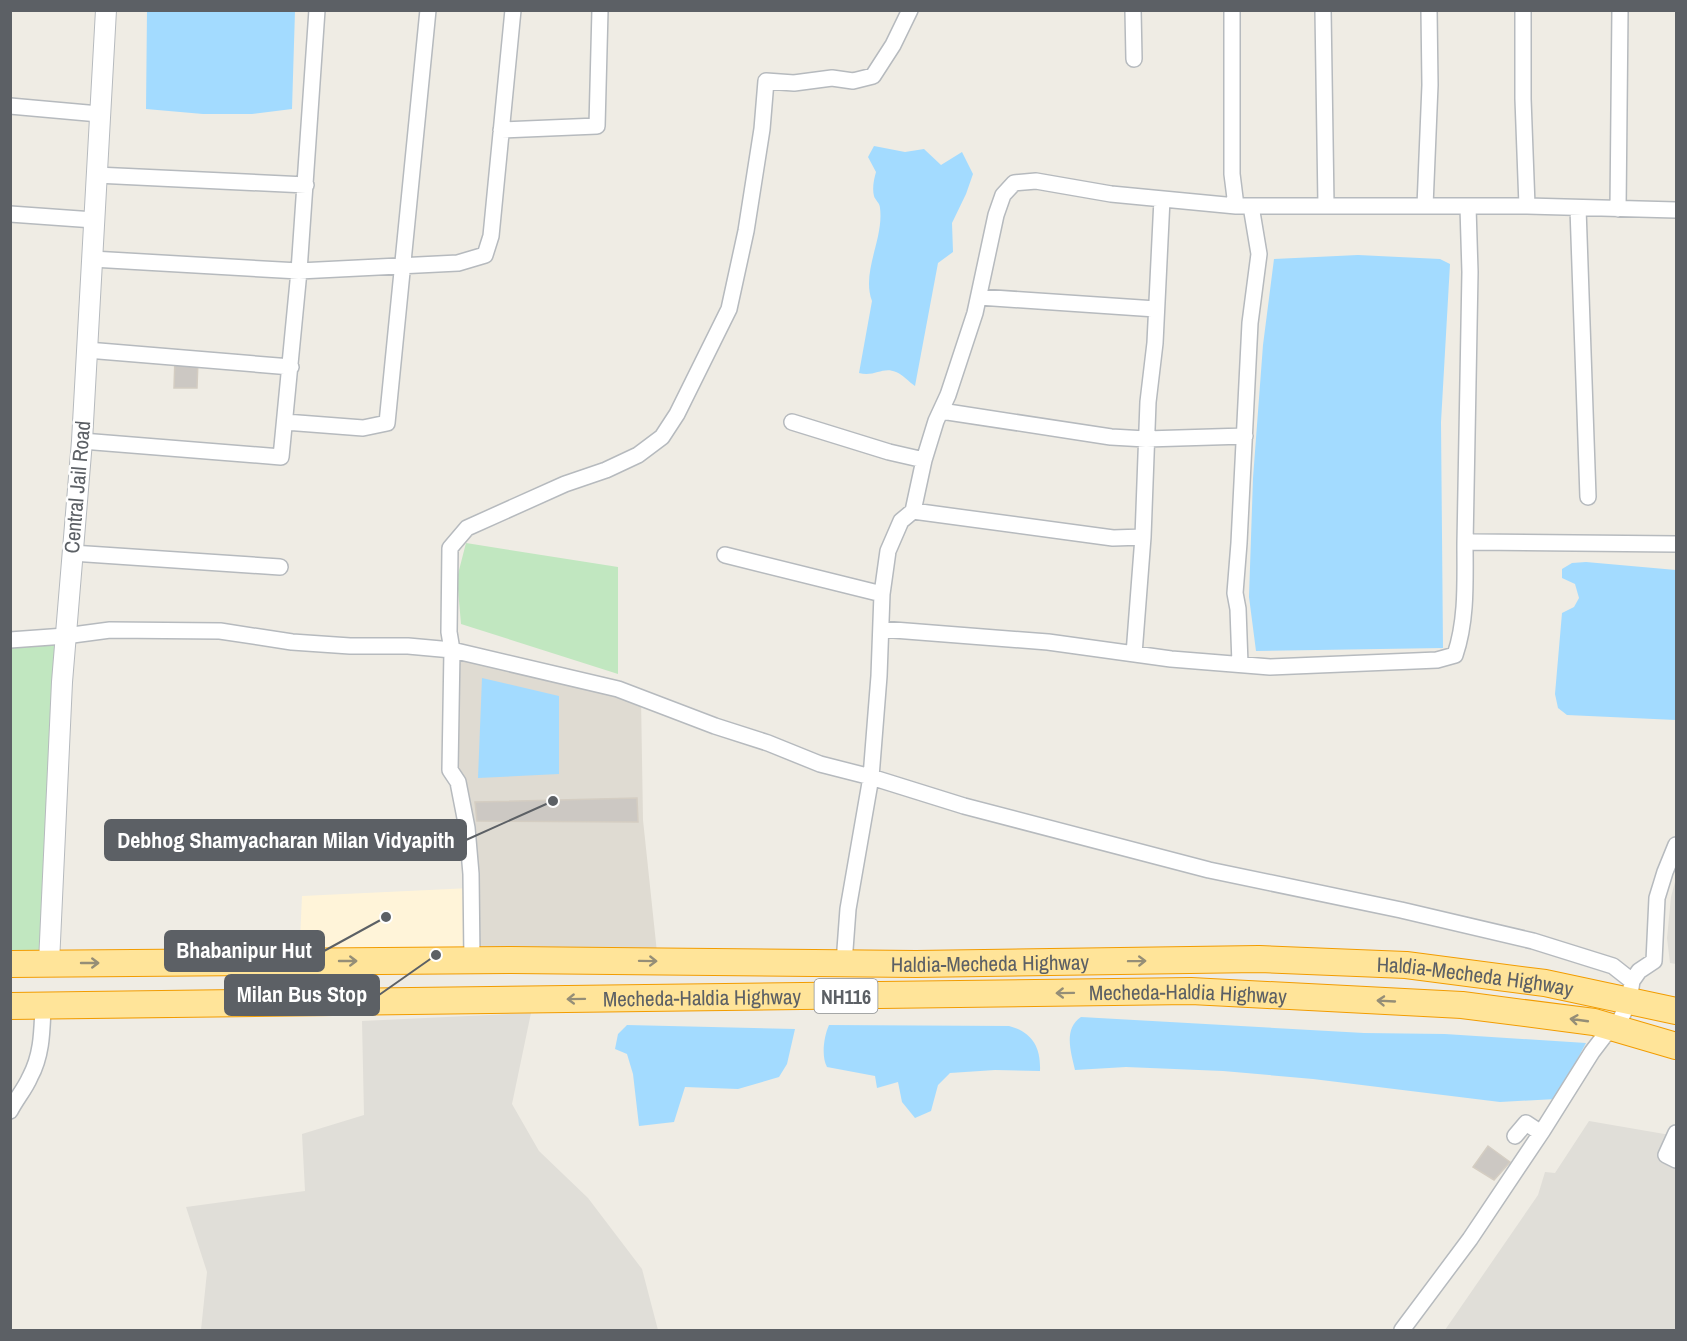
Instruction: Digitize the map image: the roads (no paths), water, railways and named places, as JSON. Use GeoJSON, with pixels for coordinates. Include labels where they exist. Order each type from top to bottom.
{"type":"FeatureCollection","features":[{"type":"Feature","properties":{"kind":"highway","name":"Haldia-Mecheda Highway"},"geometry":{"type":"LineString","coordinates":[[10,964],[472,960],[844,963],[1259,959],[1406,965],[1545,983],[1630,991],[1677,1011]]}},
{"type":"Feature","properties":{"kind":"highway","name":"Mecheda-Haldia Highway"},"geometry":{"type":"LineString","coordinates":[[10,1006],[1191,992],[1462,1005],[1594,1022],[1677,1046]]}},
{"type":"Feature","properties":{"kind":"street","name":"Central Jail Road"},"geometry":{"type":"LineString","coordinates":[[49,963],[64,636],[82,441],[106,10]]}},
{"type":"Feature","properties":{"kind":"street"},"geometry":{"type":"LineString","coordinates":[[82,441],[281,457],[299,272],[317,10]]}},
{"type":"Feature","properties":{"kind":"street"},"geometry":{"type":"LineString","coordinates":[[285,422],[363,428],[387,423],[428,10]]}},
{"type":"Feature","properties":{"kind":"street"},"geometry":{"type":"LineString","coordinates":[[92,259],[299,272],[458,263],[485,255],[491,236],[513,10]]}},
{"type":"Feature","properties":{"kind":"street"},"geometry":{"type":"LineString","coordinates":[[501,130],[597,126],[600,10]]}},
{"type":"Feature","properties":{"kind":"street"},"geometry":{"type":"LineString","coordinates":[[472,960],[468,828],[458,782],[450,770],[452,650],[449,632],[450,548],[466,528],[565,484],[606,470],[638,455],[662,437],[677,414],[729,309],[746,231],[762,129],[766,81],[794,84],[832,78],[853,81],[873,76],[893,45],[910,10]]}},
{"type":"Feature","properties":{"kind":"street"},"geometry":{"type":"LineString","coordinates":[[1133,10],[1134,59]]}},
{"type":"Feature","properties":{"kind":"street"},"geometry":{"type":"LineString","coordinates":[[1232,10],[1232,174],[1259,254],[1250,322],[1235,593],[1240,628],[1240,664]]}},
{"type":"Feature","properties":{"kind":"street"},"geometry":{"type":"LineString","coordinates":[[1323,10],[1326,205]]}},
{"type":"Feature","properties":{"kind":"street"},"geometry":{"type":"LineString","coordinates":[[1425,206],[1430,85],[1429,10]]}},
{"type":"Feature","properties":{"kind":"street"},"geometry":{"type":"LineString","coordinates":[[1523,10],[1523,99],[1527,206]]}},
{"type":"Feature","properties":{"kind":"street"},"geometry":{"type":"LineString","coordinates":[[1618,209],[1620,10]]}},
{"type":"Feature","properties":{"kind":"street"},"geometry":{"type":"LineString","coordinates":[[10,106],[99,114]]}},
{"type":"Feature","properties":{"kind":"street"},"geometry":{"type":"LineString","coordinates":[[96,175],[306,185]]}},
{"type":"Feature","properties":{"kind":"street"},"geometry":{"type":"LineString","coordinates":[[844,963],[848,909],[871,777],[882,594],[888,550],[901,521],[913,511],[924,460],[979,297],[996,215],[1003,195],[1014,183],[1036,182],[1111,194],[1243,206],[1527,206],[1677,210]]}},
{"type":"Feature","properties":{"kind":"street"},"geometry":{"type":"LineString","coordinates":[[1134,654],[1162,199]]}},
{"type":"Feature","properties":{"kind":"street"},"geometry":{"type":"LineString","coordinates":[[881,629],[1048,642],[1134,654],[1270,667],[1361,665],[1437,660],[1455,655],[1460,640],[1464,609],[1470,272],[1468,207]]}},
{"type":"Feature","properties":{"kind":"street"},"geometry":{"type":"LineString","coordinates":[[1578,208],[1588,497]]}},
{"type":"Feature","properties":{"kind":"street"},"geometry":{"type":"LineString","coordinates":[[10,214],[94,220]]}},
{"type":"Feature","properties":{"kind":"street"},"geometry":{"type":"LineString","coordinates":[[979,297],[1156,309]]}},
{"type":"Feature","properties":{"kind":"street"},"geometry":{"type":"LineString","coordinates":[[87,350],[291,367]]}},
{"type":"Feature","properties":{"kind":"street"},"geometry":{"type":"LineString","coordinates":[[941,411],[1111,437],[1146,439],[1245,436]]}},
{"type":"Feature","properties":{"kind":"street"},"geometry":{"type":"LineString","coordinates":[[792,422],[889,452],[924,460]]}},
{"type":"Feature","properties":{"kind":"street"},"geometry":{"type":"LineString","coordinates":[[913,511],[1113,538],[1143,537]]}},
{"type":"Feature","properties":{"kind":"street"},"geometry":{"type":"LineString","coordinates":[[1465,544],[1473,542],[1677,544]]}},
{"type":"Feature","properties":{"kind":"street"},"geometry":{"type":"LineString","coordinates":[[72,553],[280,567]]}},
{"type":"Feature","properties":{"kind":"street"},"geometry":{"type":"LineString","coordinates":[[725,555],[882,594]]}},
{"type":"Feature","properties":{"kind":"street"},"geometry":{"type":"LineString","coordinates":[[10,640],[110,630],[219,631],[292,642],[452,650],[618,689],[820,764],[871,777],[964,806],[1209,870],[1401,910],[1533,941],[1613,966],[1630,991]]}},
{"type":"Feature","properties":{"kind":"street"},"geometry":{"type":"LineString","coordinates":[[1402,1330],[1470,1239],[1592,1052],[1605,1035],[1616,1029],[1639,971],[1654,961],[1657,898],[1677,845]]}},
{"type":"Feature","properties":{"kind":"street"},"geometry":{"type":"LineString","coordinates":[[10,1111],[31,1077],[41,1048],[43,1006]]}},
{"type":"Feature","properties":{"kind":"street"},"geometry":{"type":"LineString","coordinates":[[1515,1136],[1526,1123],[1538,1131],[1543,1130]]}},
{"type":"Feature","properties":{"kind":"street"},"geometry":{"type":"LineString","coordinates":[[1677,1133],[1666,1155],[1677,1160]]}},
{"type":"Feature","properties":{"kind":"water"},"geometry":{"type":"Polygon","coordinates":[[[147,11],[295,11],[292,109],[252,114],[203,114],[146,109],[147,11]]]}},
{"type":"Feature","properties":{"kind":"water"},"geometry":{"type":"Polygon","coordinates":[[[874,146],[905,152],[924,149],[941,165],[962,152],[973,174],[952,223],[953,252],[938,263],[915,386],[901,374],[891,370],[870,374],[859,373],[872,301],[869,279],[880,220],[880,206],[873,193],[876,172],[868,157],[874,146]]]}},
{"type":"Feature","properties":{"kind":"water"},"geometry":{"type":"Polygon","coordinates":[[[1358,255],[1440,259],[1450,264],[1441,422],[1443,648],[1256,651],[1249,597],[1253,478],[1263,345],[1274,259],[1358,255]]]}},
{"type":"Feature","properties":{"kind":"water"},"geometry":{"type":"Polygon","coordinates":[[[1586,562],[1676,570],[1676,720],[1567,715],[1558,708],[1555,694],[1562,613],[1574,607],[1579,598],[1575,584],[1562,578],[1562,569],[1572,563],[1586,562]]]}},
{"type":"Feature","properties":{"kind":"water"},"geometry":{"type":"Polygon","coordinates":[[[482,678],[559,696],[559,774],[478,778],[482,678]]]}},
{"type":"Feature","properties":{"kind":"water"},"geometry":{"type":"Polygon","coordinates":[[[1081,1017],[1586,1043],[1556,1099],[1500,1102],[1313,1079],[1223,1071],[1126,1067],[1075,1070],[1070,1048],[1070,1034],[1075,1022],[1081,1017]]]}},
{"type":"Feature","properties":{"kind":"water"},"geometry":{"type":"Polygon","coordinates":[[[627,1025],[795,1029],[787,1064],[779,1077],[738,1089],[685,1087],[674,1122],[639,1126],[633,1074],[627,1054],[615,1049],[618,1034],[627,1025]]]}},
{"type":"Feature","properties":{"kind":"water"},"geometry":{"type":"Polygon","coordinates":[[[829,1025],[1009,1026],[1024,1032],[1033,1042],[1039,1055],[1040,1071],[995,1070],[950,1073],[938,1085],[931,1111],[915,1118],[902,1102],[898,1082],[877,1088],[875,1076],[827,1067],[824,1046],[829,1025]]]}},
{"type":"Feature","properties":{"kind":"place","name":"Debhog Shamyacharan Milan Vidyapith"},"geometry":{"type":"Point","coordinates":[553,801]}},
{"type":"Feature","properties":{"kind":"place","name":"Bhabanipur Hut"},"geometry":{"type":"Point","coordinates":[386,917]}},
{"type":"Feature","properties":{"kind":"place","name":"Milan Bus Stop"},"geometry":{"type":"Point","coordinates":[436,955]}}]}
